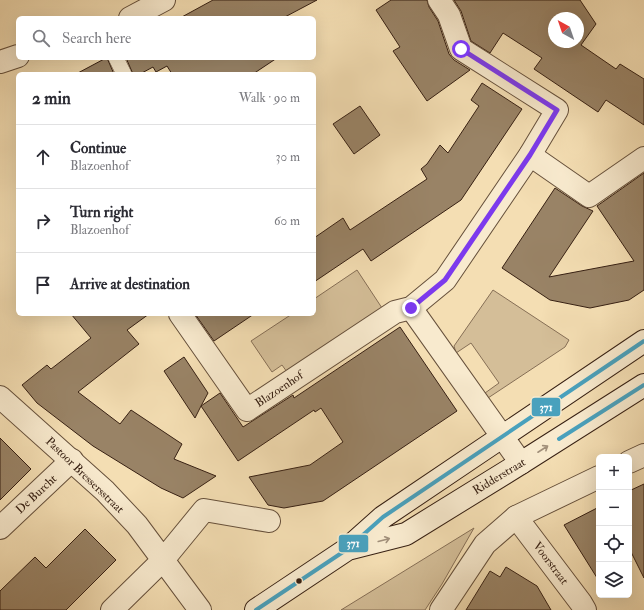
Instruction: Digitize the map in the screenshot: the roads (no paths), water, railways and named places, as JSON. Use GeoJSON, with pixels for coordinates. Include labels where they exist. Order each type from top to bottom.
{"type":"FeatureCollection","features":[{"type":"Feature","properties":{"kind":"street"},"geometry":{"type":"LineString","coordinates":[[134,16],[164,0]]}},
{"type":"Feature","properties":{"kind":"street","name":"Blazoenhof"},"geometry":{"type":"LineString","coordinates":[[181,316],[247,410],[395,312],[411,308],[445,280],[530,155],[557,110],[461,49],[449,15],[439,0]]}},
{"type":"Feature","properties":{"kind":"street"},"geometry":{"type":"LineString","coordinates":[[0,62],[16,57]]}},
{"type":"Feature","properties":{"kind":"street"},"geometry":{"type":"LineString","coordinates":[[530,155],[589,196],[644,158]]}},
{"type":"Feature","properties":{"kind":"street"},"geometry":{"type":"LineString","coordinates":[[411,308],[521,463]]}},
{"type":"Feature","properties":{"kind":"street","name":"Ridderstraat"},"geometry":{"type":"LineString","coordinates":[[256,610],[346,550],[383,518],[502,437],[641,347]]}},
{"type":"Feature","properties":{"kind":"street","name":"Ridderstraat"},"geometry":{"type":"LineString","coordinates":[[346,550],[406,534],[644,385]]}},
{"type":"Feature","properties":{"kind":"street","name":"Pastoor Bressersstraat"},"geometry":{"type":"LineString","coordinates":[[0,397],[105,491],[137,526],[200,610]]}},
{"type":"Feature","properties":{"kind":"street"},"geometry":{"type":"LineString","coordinates":[[632,461],[644,455]]}},
{"type":"Feature","properties":{"kind":"street","name":"De Burcht"},"geometry":{"type":"LineString","coordinates":[[0,528],[72,460]]}},
{"type":"Feature","properties":{"kind":"street"},"geometry":{"type":"LineString","coordinates":[[441,610],[485,544],[516,517],[596,478]]}},
{"type":"Feature","properties":{"kind":"street"},"geometry":{"type":"LineString","coordinates":[[112,610],[163,560],[204,510],[269,521]]}},
{"type":"Feature","properties":{"kind":"street","name":"Voorstraat"},"geometry":{"type":"LineString","coordinates":[[516,517],[585,610]]}},
{"type":"Feature","properties":{"kind":"lane"},"geometry":{"type":"LineString","coordinates":[[117,60],[123,72]]}}]}
